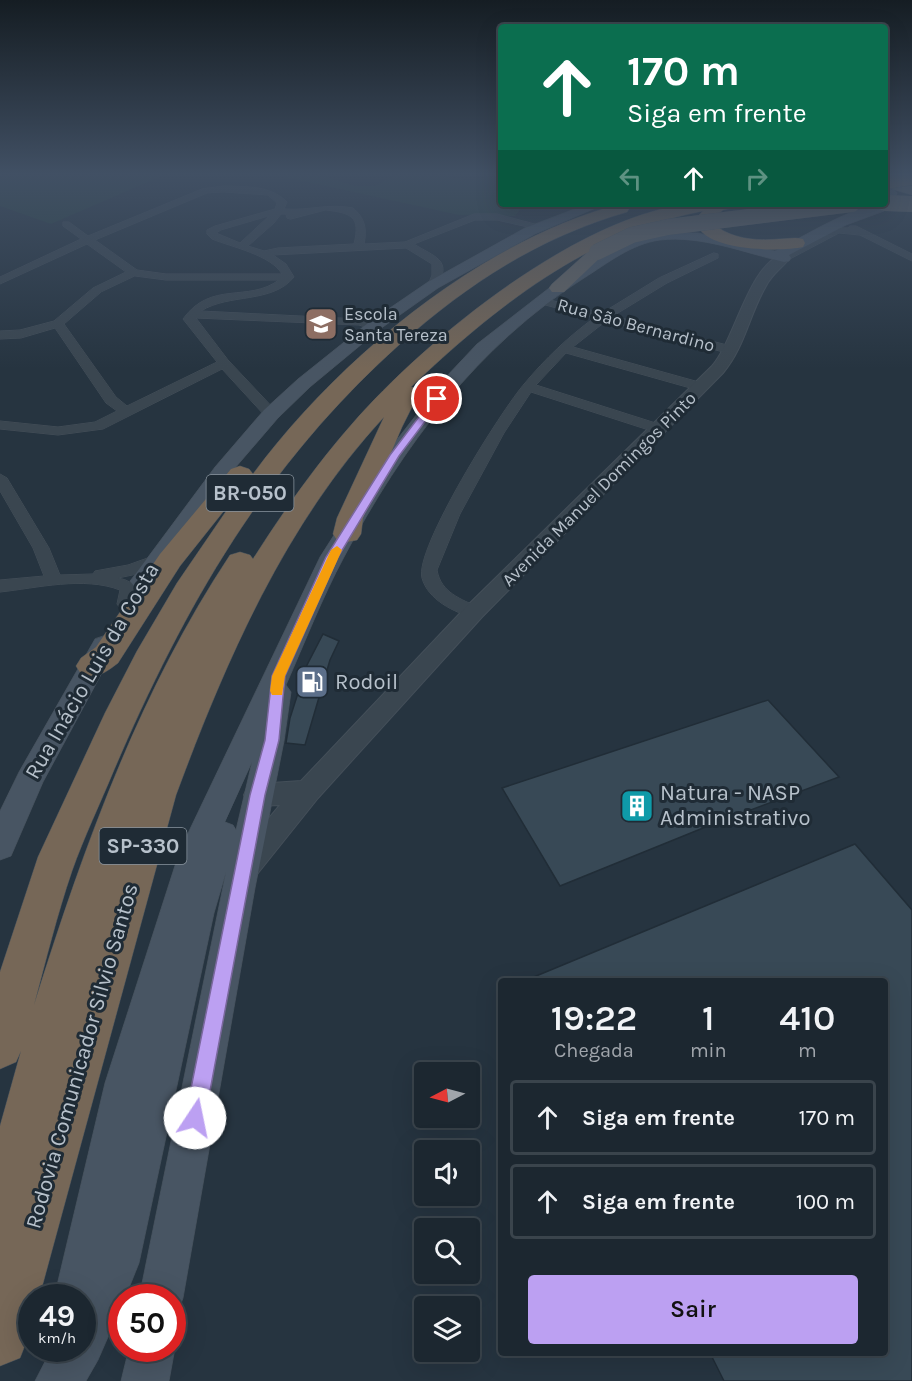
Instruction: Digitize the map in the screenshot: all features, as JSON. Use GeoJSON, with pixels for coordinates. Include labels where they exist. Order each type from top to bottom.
{"type":"FeatureCollection","features":[{"type":"Feature","properties":{"kind":"highway","name":"BR-050"},"geometry":{"type":"LineString","coordinates":[[215,545],[261,477],[321,406],[437,293],[539,239]]}},
{"type":"Feature","properties":{"kind":"highway"},"geometry":{"type":"LineString","coordinates":[[215,545],[324,421],[371,374],[421,331],[497,278],[561,239]]}},
{"type":"Feature","properties":{"kind":"highway"},"geometry":{"type":"LineString","coordinates":[[0,1221],[56,1005],[128,788],[193,645],[260,530],[313,458],[392,373],[448,326],[532,265],[575,239]]}},
{"type":"Feature","properties":{"kind":"highway","name":"Rodovia Comunicador Silvio Santos"},"geometry":{"type":"LineString","coordinates":[[0,1338],[155,806],[181,732],[240,607],[282,535],[348,442],[394,392],[434,354],[502,299],[584,244],[595,239]]}},
{"type":"Feature","properties":{"kind":"highway"},"geometry":{"type":"LineString","coordinates":[[558,288],[597,252],[623,239]]}},
{"type":"Feature","properties":{"kind":"highway"},"geometry":{"type":"LineString","coordinates":[[732,239],[766,245],[786,252]]}},
{"type":"Feature","properties":{"kind":"highway"},"geometry":{"type":"LineString","coordinates":[[92,666],[107,655],[170,560],[274,432],[302,402],[361,350],[437,293]]}},
{"type":"Feature","properties":{"kind":"highway"},"geometry":{"type":"LineString","coordinates":[[346,534],[350,518],[394,419],[412,387],[432,363],[434,354]]}},
{"type":"Feature","properties":{"kind":"highway","name":"SP-330"},"geometry":{"type":"LineString","coordinates":[[0,1046],[49,882],[120,715],[170,618],[215,545]]}},
{"type":"Feature","properties":{"kind":"highway"},"geometry":{"type":"LineString","coordinates":[[0,963],[49,882]]}},
{"type":"Feature","properties":{"kind":"main road","name":"Rua Inácio Luis da Costa"},"geometry":{"type":"LineString","coordinates":[[0,846],[29,780],[126,604],[215,480],[271,414],[304,383],[374,326],[437,293],[491,252],[516,239]]}},
{"type":"Feature","properties":{"kind":"main road"},"geometry":{"type":"LineString","coordinates":[[79,1284],[124,1083],[196,850],[248,736],[279,676],[332,557],[395,455],[451,382],[483,348],[558,288],[620,249],[643,239]]}},
{"type":"Feature","properties":{"kind":"main road"},"geometry":{"type":"LineString","coordinates":[[712,239],[786,252],[809,239]]}},
{"type":"Feature","properties":{"kind":"main road"},"geometry":{"type":"LineString","coordinates":[[164,1284],[257,795],[272,740],[279,676]]}},
{"type":"Feature","properties":{"kind":"main road"},"geometry":{"type":"LineString","coordinates":[[96,1312],[117,1263],[197,913],[213,859],[235,800],[244,767],[248,736]]}},
{"type":"Feature","properties":{"kind":"main road"},"geometry":{"type":"LineString","coordinates":[[0,793],[29,780]]}},
{"type":"Feature","properties":{"kind":"main road"},"geometry":{"type":"LineString","coordinates":[[59,1381],[62,1362]]}},
{"type":"Feature","properties":{"kind":"main road"},"geometry":{"type":"LineString","coordinates":[[59,1381],[71,1362]]}},
{"type":"Feature","properties":{"kind":"main road"},"geometry":{"type":"LineString","coordinates":[[146,1381],[149,1362]]}},
{"type":"Feature","properties":{"kind":"street"},"geometry":{"type":"LineString","coordinates":[[221,239],[262,255],[285,269],[289,277]]}},
{"type":"Feature","properties":{"kind":"street"},"geometry":{"type":"LineString","coordinates":[[241,247],[249,239]]}},
{"type":"Feature","properties":{"kind":"street"},"geometry":{"type":"LineString","coordinates":[[358,247],[359,239]]}},
{"type":"Feature","properties":{"kind":"street"},"geometry":{"type":"LineString","coordinates":[[408,245],[416,239]]}},
{"type":"Feature","properties":{"kind":"street","name":"Avenida Manuel Domingos Pinto"},"geometry":{"type":"LineString","coordinates":[[242,871],[309,790],[474,612],[701,387],[731,350],[761,281],[772,266],[786,252],[816,239]]}},
{"type":"Feature","properties":{"kind":"street"},"geometry":{"type":"LineString","coordinates":[[876,239],[912,258]]}},
{"type":"Feature","properties":{"kind":"street"},"geometry":{"type":"LineString","coordinates":[[0,281],[87,240],[134,273],[166,277],[289,277]]}},
{"type":"Feature","properties":{"kind":"street"},"geometry":{"type":"LineString","coordinates":[[262,255],[278,251],[408,245],[431,257],[438,264],[440,273],[437,293]]}},
{"type":"Feature","properties":{"kind":"street"},"geometry":{"type":"LineString","coordinates":[[474,612],[440,595],[429,580],[429,570],[456,507],[480,462],[528,387],[564,350],[603,316],[682,270],[714,256]]}},
{"type":"Feature","properties":{"kind":"street"},"geometry":{"type":"LineString","coordinates":[[0,335],[21,334],[58,323],[97,290],[134,273]]}},
{"type":"Feature","properties":{"kind":"street"},"geometry":{"type":"LineString","coordinates":[[271,414],[224,363],[189,319],[206,303],[278,286],[289,277]]}},
{"type":"Feature","properties":{"kind":"street","name":"Rua São Bernardino"},"geometry":{"type":"LineString","coordinates":[[542,301],[731,350]]}},
{"type":"Feature","properties":{"kind":"street"},"geometry":{"type":"LineString","coordinates":[[192,314],[359,322],[374,326]]}},
{"type":"Feature","properties":{"kind":"street"},"geometry":{"type":"LineString","coordinates":[[58,323],[111,400],[127,413]]}},
{"type":"Feature","properties":{"kind":"street"},"geometry":{"type":"LineString","coordinates":[[564,350],[701,387]]}},
{"type":"Feature","properties":{"kind":"street"},"geometry":{"type":"LineString","coordinates":[[0,424],[68,431],[98,426],[224,363]]}},
{"type":"Feature","properties":{"kind":"street"},"geometry":{"type":"LineString","coordinates":[[528,387],[660,429]]}},
{"type":"Feature","properties":{"kind":"street"},"geometry":{"type":"LineString","coordinates":[[0,478],[41,548],[63,580]]}},
{"type":"Feature","properties":{"kind":"street"},"geometry":{"type":"LineString","coordinates":[[0,586],[130,570],[156,560]]}},
{"type":"Feature","properties":{"kind":"street"},"geometry":{"type":"LineString","coordinates":[[63,580],[122,584],[129,592],[126,604]]}},
{"type":"Feature","properties":{"kind":"street"},"geometry":{"type":"LineString","coordinates":[[257,795],[287,794],[309,790]]}},
{"type":"Feature","properties":{"kind":"building","name":"Rodoil"},"geometry":{"type":"Polygon","coordinates":[[[323,634],[339,641],[330,660],[305,745],[286,743],[290,718],[307,665],[323,634]]]}},
{"type":"Feature","properties":{"kind":"building","name":"Natura - NASP Administrativo"},"geometry":{"type":"Polygon","coordinates":[[[768,700],[839,777],[713,824],[560,886],[502,788],[768,700]]]}},
{"type":"Feature","properties":{"kind":"building"},"geometry":{"type":"Polygon","coordinates":[[[855,844],[912,910],[912,1381],[724,1381],[712,1356],[888,1356],[888,978],[531,978],[855,844]]]}},
{"type":"Feature","properties":{"kind":"slow traffic"},"geometry":{"type":"LineString","coordinates":[[277,691],[279,676],[337,550]]}},
{"type":"Feature","properties":{"kind":"place","name":"Escola Santa Tereza"},"geometry":{"type":"Point","coordinates":[321,324]}},
{"type":"Feature","properties":{"kind":"place","name":"Rodoil"},"geometry":{"type":"Point","coordinates":[312,682]}},
{"type":"Feature","properties":{"kind":"place","name":"Natura - NASP Administrativo"},"geometry":{"type":"Point","coordinates":[637,806]}},
{"type":"Feature","properties":{"kind":"route"},"geometry":{"type":"LineString","coordinates":[[195,1118],[257,795],[272,740],[279,676],[332,557],[395,455],[437,399]]}}]}
